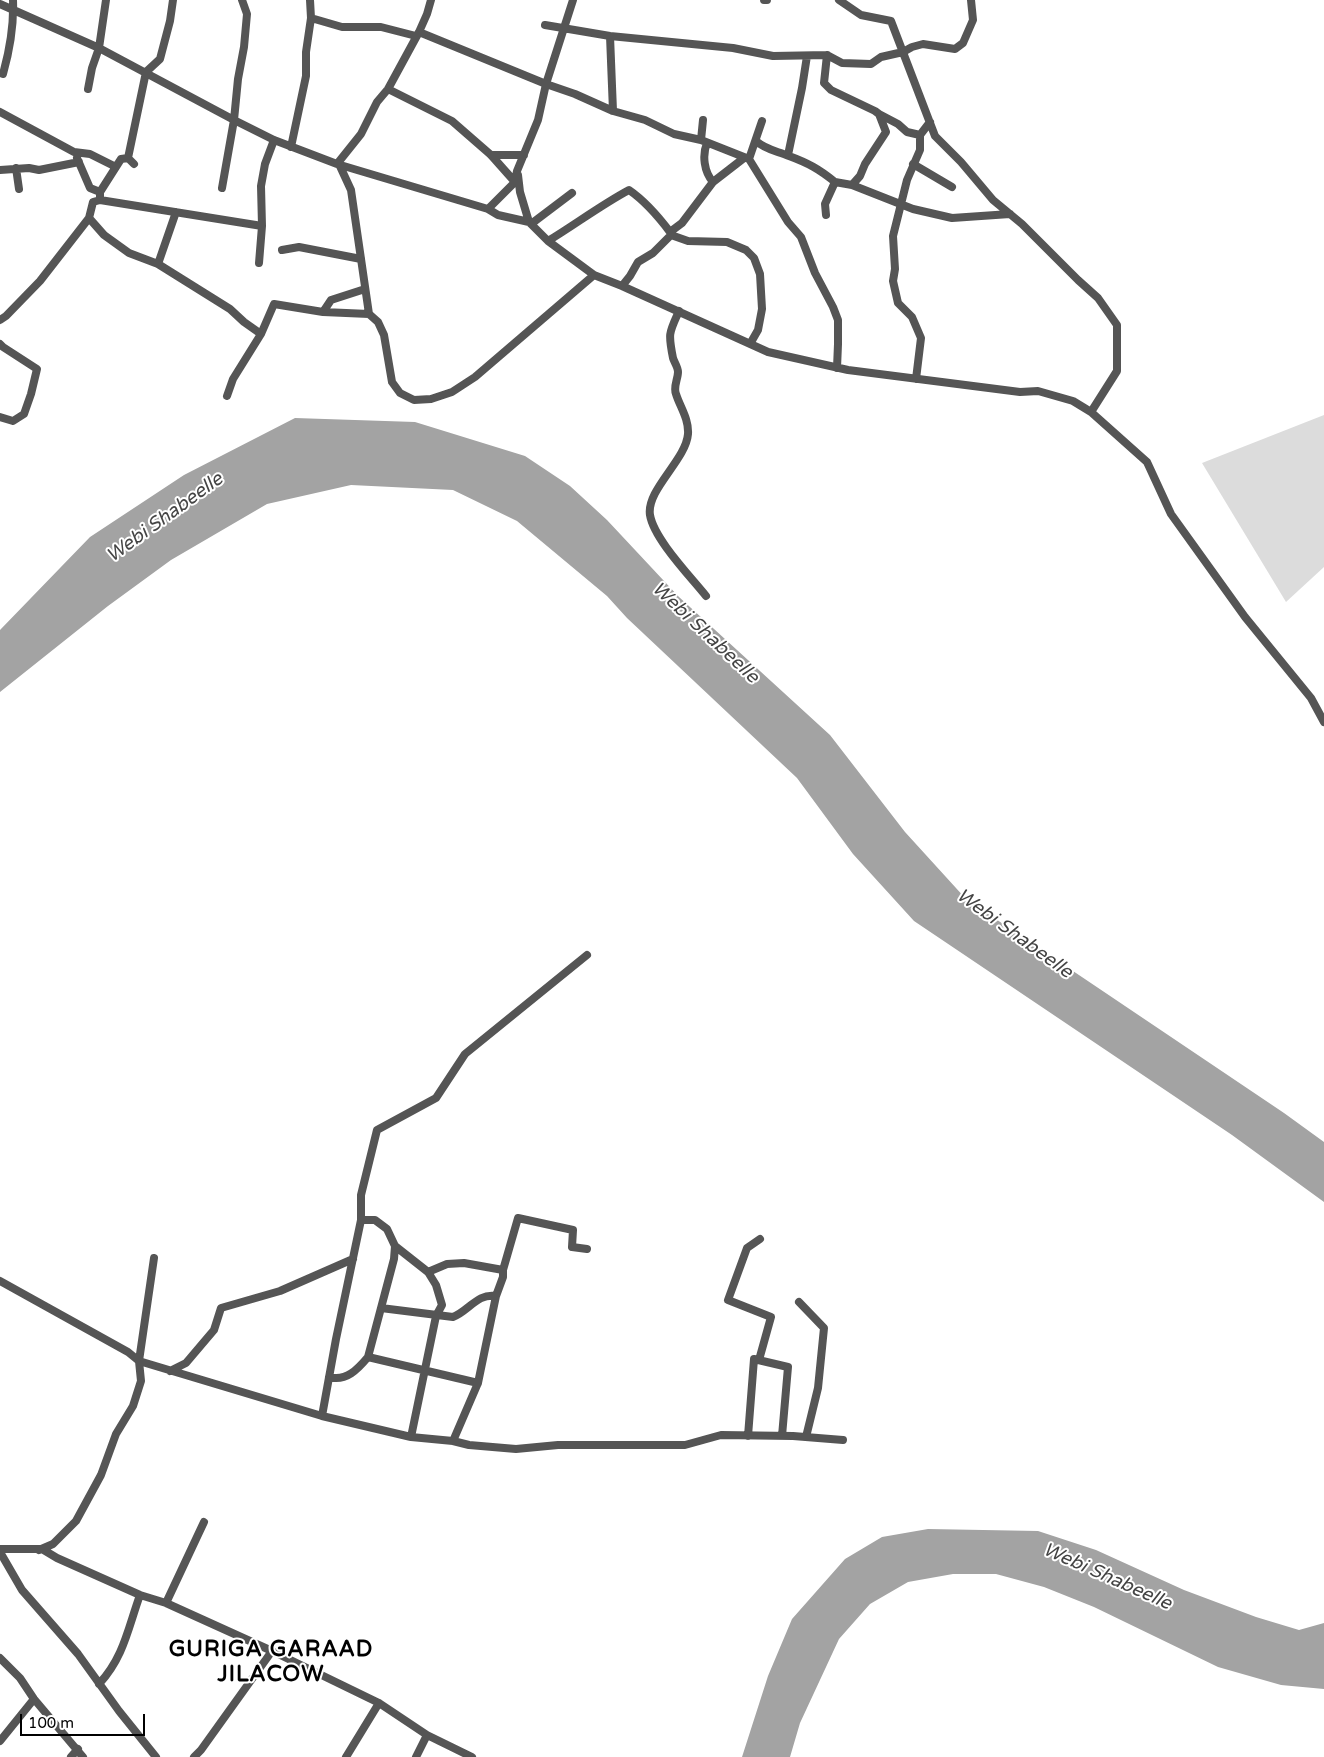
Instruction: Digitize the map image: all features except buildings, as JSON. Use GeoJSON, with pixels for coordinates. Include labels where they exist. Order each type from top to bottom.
{"type":"FeatureCollection","features":[{"type":"Feature","properties":{"kind":"street"},"geometry":{"type":"LineString","coordinates":[[4,74],[10,44],[14,9],[13,0]]}},
{"type":"Feature","properties":{"kind":"street"},"geometry":{"type":"LineString","coordinates":[[88,89],[92,68],[100,48],[106,0]]}},
{"type":"Feature","properties":{"kind":"street"},"geometry":{"type":"LineString","coordinates":[[128,158],[146,72],[160,59],[170,22],[173,0]]}},
{"type":"Feature","properties":{"kind":"street"},"geometry":{"type":"LineString","coordinates":[[222,188],[234,120],[247,14],[242,0]]}},
{"type":"Feature","properties":{"kind":"street"},"geometry":{"type":"LineString","coordinates":[[291,147],[306,76],[306,52],[311,18],[310,0]]}},
{"type":"Feature","properties":{"kind":"street"},"geometry":{"type":"LineString","coordinates":[[338,164],[361,134],[376,102],[388,89],[418,34],[431,0]]}},
{"type":"Feature","properties":{"kind":"street"},"geometry":{"type":"LineString","coordinates":[[488,209],[515,182],[517,171],[538,120],[546,84],[573,0]]}},
{"type":"Feature","properties":{"kind":"street"},"geometry":{"type":"LineString","coordinates":[[839,0],[861,14],[891,21],[935,136],[961,162],[993,200],[1098,298],[1118,325],[1116,371],[1091,412]]}},
{"type":"Feature","properties":{"kind":"street"},"geometry":{"type":"LineString","coordinates":[[545,24],[610,36],[734,48],[772,56],[828,55],[842,63],[871,64],[881,57],[903,52],[923,44],[955,49],[963,43],[973,20],[971,0]]}},
{"type":"Feature","properties":{"kind":"street"},"geometry":{"type":"LineString","coordinates":[[0,4],[100,48],[274,140],[338,164],[416,189],[488,209],[498,215],[530,223],[572,193]]}},
{"type":"Feature","properties":{"kind":"street"},"geometry":{"type":"LineString","coordinates":[[311,18],[342,27],[381,27],[418,34],[575,94],[613,111],[645,120],[674,134],[704,141],[746,158],[800,237],[812,267],[833,307],[838,320],[836,368]]}},
{"type":"Feature","properties":{"kind":"street"},"geometry":{"type":"LineString","coordinates":[[610,36],[613,111]]}},
{"type":"Feature","properties":{"kind":"street"},"geometry":{"type":"LineString","coordinates":[[828,55],[824,83],[831,90],[898,124],[907,132],[920,135]]}},
{"type":"Feature","properties":{"kind":"street"},"geometry":{"type":"LineString","coordinates":[[788,155],[807,56]]}},
{"type":"Feature","properties":{"kind":"street"},"geometry":{"type":"LineString","coordinates":[[388,89],[452,121],[491,155],[515,182]]}},
{"type":"Feature","properties":{"kind":"street"},"geometry":{"type":"LineString","coordinates":[[0,112],[74,152],[90,154],[116,166]]}},
{"type":"Feature","properties":{"kind":"street"},"geometry":{"type":"LineString","coordinates":[[852,185],[860,176],[865,164],[886,132],[879,114]]}},
{"type":"Feature","properties":{"kind":"street"},"geometry":{"type":"LineString","coordinates":[[703,120],[703,153],[707,175],[713,182]]}},
{"type":"Feature","properties":{"kind":"street"},"geometry":{"type":"LineString","coordinates":[[622,286],[638,262],[653,253],[682,223],[713,182],[746,158],[756,141],[762,121]]}},
{"type":"Feature","properties":{"kind":"street"},"geometry":{"type":"LineString","coordinates":[[916,379],[921,338],[912,317],[898,303],[893,281],[895,269],[893,236],[907,180],[920,150],[920,135],[930,122]]}},
{"type":"Feature","properties":{"kind":"street"},"geometry":{"type":"LineString","coordinates":[[259,263],[262,226],[261,186],[265,164],[274,140]]}},
{"type":"Feature","properties":{"kind":"street"},"geometry":{"type":"LineString","coordinates":[[756,141],[764,148],[788,155],[819,168],[835,182],[852,185],[900,203],[913,210],[952,218],[1010,214]]}},
{"type":"Feature","properties":{"kind":"street"},"geometry":{"type":"LineString","coordinates":[[74,152],[90,188],[100,196],[218,220],[262,226]]}},
{"type":"Feature","properties":{"kind":"street"},"geometry":{"type":"LineString","coordinates":[[491,155],[524,155]]}},
{"type":"Feature","properties":{"kind":"street"},"geometry":{"type":"LineString","coordinates":[[128,158],[134,164]]}},
{"type":"Feature","properties":{"kind":"street"},"geometry":{"type":"LineString","coordinates":[[0,320],[40,281],[89,218],[92,202],[100,196],[121,159],[128,158]]}},
{"type":"Feature","properties":{"kind":"street"},"geometry":{"type":"LineString","coordinates":[[0,170],[30,168],[39,170],[80,162]]}},
{"type":"Feature","properties":{"kind":"street"},"geometry":{"type":"LineString","coordinates":[[338,164],[351,190],[369,314]]}},
{"type":"Feature","properties":{"kind":"street"},"geometry":{"type":"LineString","coordinates":[[913,164],[952,187]]}},
{"type":"Feature","properties":{"kind":"street"},"geometry":{"type":"LineString","coordinates":[[16,168],[19,189]]}},
{"type":"Feature","properties":{"kind":"street"},"geometry":{"type":"LineString","coordinates":[[517,171],[520,192],[530,223],[548,241],[594,275],[679,310],[768,352],[836,368],[1020,392],[1038,391],[1073,401],[1091,412],[1147,462],[1171,514],[1245,617],[1310,698],[1324,722]]}},
{"type":"Feature","properties":{"kind":"street"},"geometry":{"type":"LineString","coordinates":[[826,215],[825,204],[835,182]]}},
{"type":"Feature","properties":{"kind":"street"},"geometry":{"type":"LineString","coordinates":[[548,241],[629,190],[637,195],[671,233],[688,241],[726,242],[746,250],[754,258],[760,274],[762,309],[758,330],[750,344]]}},
{"type":"Feature","properties":{"kind":"street"},"geometry":{"type":"LineString","coordinates":[[158,264],[176,212]]}},
{"type":"Feature","properties":{"kind":"street"},"geometry":{"type":"LineString","coordinates":[[665,214],[671,233]]}},
{"type":"Feature","properties":{"kind":"street"},"geometry":{"type":"LineString","coordinates":[[89,218],[104,235],[129,253],[158,264],[230,309],[261,334]]}},
{"type":"Feature","properties":{"kind":"street"},"geometry":{"type":"LineString","coordinates":[[282,250],[299,247],[361,259]]}},
{"type":"Feature","properties":{"kind":"street"},"geometry":{"type":"LineString","coordinates":[[227,396],[234,380],[261,334],[274,304],[323,312],[369,314],[378,322],[384,335],[392,382],[400,393],[414,400],[431,399],[452,392],[475,377],[594,275]]}},
{"type":"Feature","properties":{"kind":"street"},"geometry":{"type":"LineString","coordinates":[[323,312],[331,300],[365,289]]}},
{"type":"Feature","properties":{"kind":"street"},"geometry":{"type":"LineString","coordinates":[[679,310],[669,337],[678,371],[674,392],[687,420],[688,434],[680,454],[650,501],[650,515],[657,534],[706,596]]}},
{"type":"Feature","properties":{"kind":"street"},"geometry":{"type":"LineString","coordinates":[[0,344],[37,369],[24,414],[13,421],[0,417]]}},
{"type":"Feature","properties":{"kind":"street"},"geometry":{"type":"LineString","coordinates":[[322,1416],[361,1220],[361,1195],[377,1130],[436,1098],[465,1054],[587,955]]}},
{"type":"Feature","properties":{"kind":"street"},"geometry":{"type":"LineString","coordinates":[[453,1441],[478,1383],[496,1296],[503,1277],[503,1270],[518,1218],[573,1230],[572,1247],[586,1249]]}},
{"type":"Feature","properties":{"kind":"street"},"geometry":{"type":"LineString","coordinates":[[361,1220],[375,1220],[387,1230],[395,1246],[428,1272],[436,1284],[442,1305],[436,1316],[411,1437]]}},
{"type":"Feature","properties":{"kind":"street"},"geometry":{"type":"LineString","coordinates":[[759,1360],[771,1317],[728,1300],[746,1248],[760,1239]]}},
{"type":"Feature","properties":{"kind":"street"},"geometry":{"type":"LineString","coordinates":[[329,1377],[345,1377],[353,1373],[368,1357],[394,1259],[395,1246]]}},
{"type":"Feature","properties":{"kind":"street"},"geometry":{"type":"LineString","coordinates":[[39,1550],[54,1544],[76,1521],[101,1475],[116,1434],[133,1406],[141,1381],[139,1361],[154,1258]]}},
{"type":"Feature","properties":{"kind":"street"},"geometry":{"type":"LineString","coordinates":[[170,1371],[186,1363],[214,1330],[221,1308],[280,1291],[353,1259]]}},
{"type":"Feature","properties":{"kind":"street"},"geometry":{"type":"LineString","coordinates":[[428,1272],[447,1264],[464,1262],[503,1270]]}},
{"type":"Feature","properties":{"kind":"street"},"geometry":{"type":"LineString","coordinates":[[0,1281],[128,1352],[139,1361],[322,1416],[411,1437],[516,1449],[558,1445],[685,1445],[721,1435],[843,1440]]}},
{"type":"Feature","properties":{"kind":"street"},"geometry":{"type":"LineString","coordinates":[[381,1308],[453,1317],[459,1315],[484,1296],[496,1296]]}},
{"type":"Feature","properties":{"kind":"street"},"geometry":{"type":"LineString","coordinates":[[800,1302],[824,1328],[818,1388],[806,1437]]}},
{"type":"Feature","properties":{"kind":"street"},"geometry":{"type":"LineString","coordinates":[[368,1357],[478,1383]]}},
{"type":"Feature","properties":{"kind":"street"},"geometry":{"type":"LineString","coordinates":[[748,1436],[754,1359],[788,1367],[782,1436]]}},
{"type":"Feature","properties":{"kind":"street"},"geometry":{"type":"LineString","coordinates":[[166,1603],[204,1522]]}},
{"type":"Feature","properties":{"kind":"street"},"geometry":{"type":"LineString","coordinates":[[156,1757],[78,1654],[22,1590],[0,1551],[42,1549],[57,1558],[140,1595],[166,1603],[272,1650],[379,1703],[427,1735],[472,1757]]}},
{"type":"Feature","properties":{"kind":"street"},"geometry":{"type":"LineString","coordinates":[[100,1684],[112,1671],[125,1644],[140,1595]]}},
{"type":"Feature","properties":{"kind":"street"},"geometry":{"type":"LineString","coordinates":[[194,1757],[201,1750],[272,1650]]}},
{"type":"Feature","properties":{"kind":"street"},"geometry":{"type":"LineString","coordinates":[[0,1658],[20,1678],[34,1699],[84,1757]]}},
{"type":"Feature","properties":{"kind":"street"},"geometry":{"type":"LineString","coordinates":[[0,1741],[34,1699]]}},
{"type":"Feature","properties":{"kind":"street"},"geometry":{"type":"LineString","coordinates":[[346,1757],[379,1703]]}},
{"type":"Feature","properties":{"kind":"street"},"geometry":{"type":"LineString","coordinates":[[416,1757],[427,1735]]}},
{"type":"Feature","properties":{"kind":"street"},"geometry":{"type":"LineString","coordinates":[[71,1757],[78,1749]]}},
{"type":"Feature","properties":{"kind":"shaded area"},"geometry":{"type":"Polygon","coordinates":[[[1324,415],[1324,567],[1286,602],[1202,463],[1324,415]]]}},
{"type":"Feature","properties":{"kind":"water","name":"Webi Shabeelle"},"geometry":{"type":"Polygon","coordinates":[[[295,418],[415,422],[525,456],[570,486],[607,520],[679,597],[830,735],[905,832],[966,899],[1284,1113],[1324,1142],[1324,1202],[1232,1135],[914,921],[853,854],[797,778],[627,618],[607,596],[517,521],[453,490],[351,485],[267,504],[171,560],[108,606],[0,692],[0,630],[90,537],[184,475],[295,418]]]}},
{"type":"Feature","properties":{"kind":"water","name":"Webi Shabeelle"},"geometry":{"type":"Polygon","coordinates":[[[928,1529],[1038,1531],[1096,1550],[1184,1590],[1256,1617],[1299,1630],[1324,1623],[1324,1689],[1281,1685],[1218,1667],[1094,1607],[1044,1587],[996,1574],[953,1574],[908,1582],[870,1604],[839,1639],[800,1723],[790,1757],[742,1757],[768,1676],[792,1619],[845,1559],[882,1537],[928,1529]]]}},
{"type":"Feature","properties":{"kind":"district","name":"GURIGA GARAAD JILACOW"},"geometry":{"type":"Point","coordinates":[271,1662]}}]}
